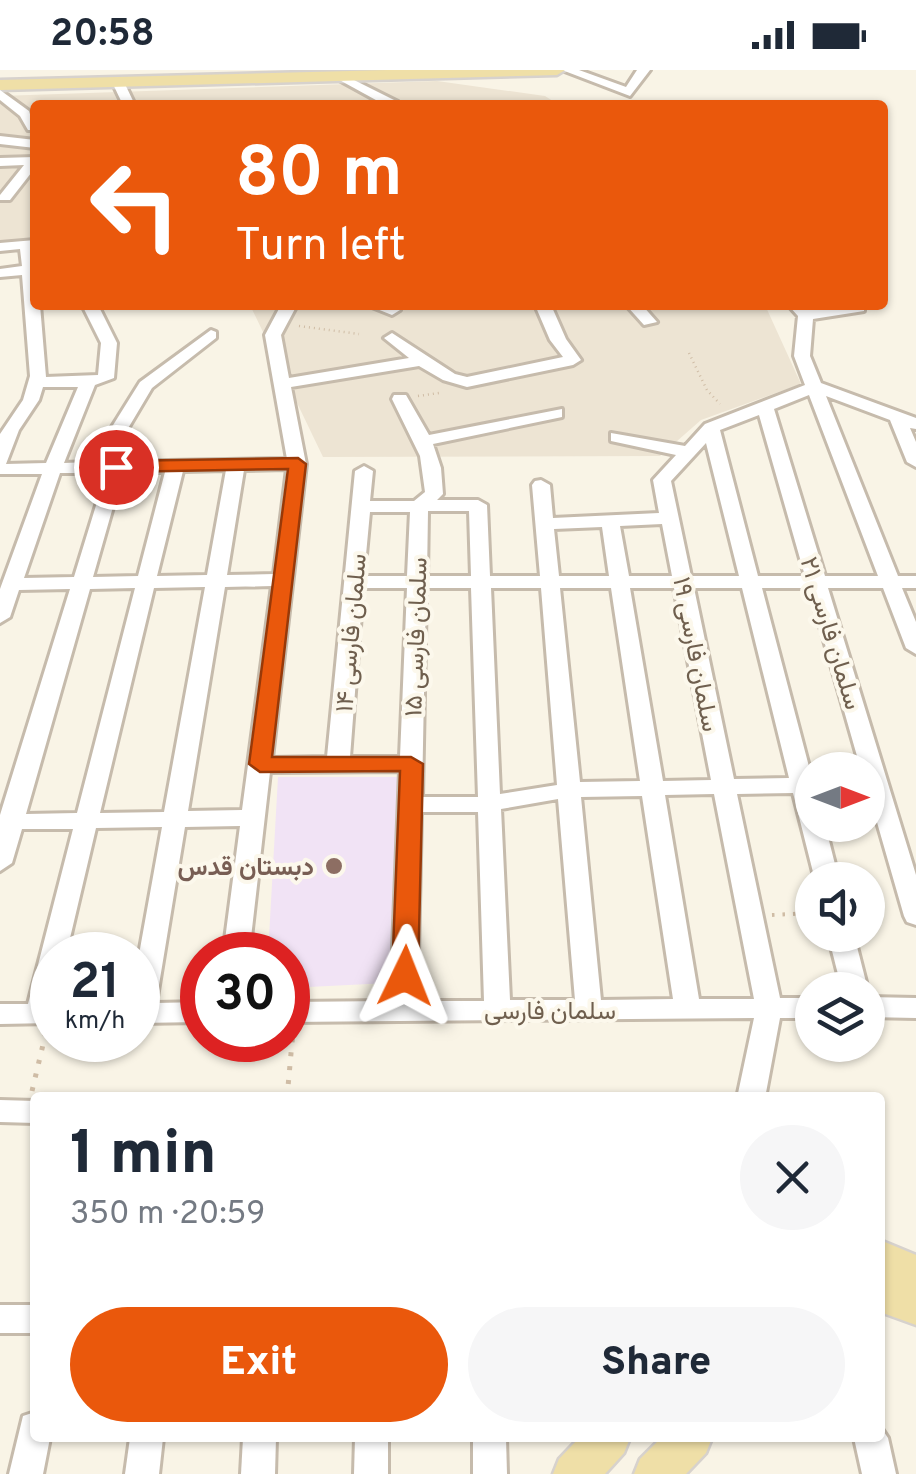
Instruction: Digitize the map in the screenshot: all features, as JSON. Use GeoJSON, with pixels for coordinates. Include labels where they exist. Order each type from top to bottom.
{"type":"FeatureCollection","features":[{"type":"Feature","properties":{"kind":"main road"},"geometry":{"type":"LineString","coordinates":[[0,77],[236,70]]}},
{"type":"Feature","properties":{"kind":"main road"},"geometry":{"type":"LineString","coordinates":[[0,86],[557,70]]}},
{"type":"Feature","properties":{"kind":"main road"},"geometry":{"type":"LineString","coordinates":[[885,1259],[916,1274]]}},
{"type":"Feature","properties":{"kind":"main road"},"geometry":{"type":"LineString","coordinates":[[885,1295],[916,1307]]}},
{"type":"Feature","properties":{"kind":"main road"},"geometry":{"type":"LineString","coordinates":[[575,1474],[604,1442]]}},
{"type":"Feature","properties":{"kind":"main road"},"geometry":{"type":"LineString","coordinates":[[656,1474],[686,1442]]}},
{"type":"Feature","properties":{"kind":"street"},"geometry":{"type":"LineString","coordinates":[[568,70],[630,92],[635,100]]}},
{"type":"Feature","properties":{"kind":"street"},"geometry":{"type":"LineString","coordinates":[[630,92],[634,79],[644,70]]}},
{"type":"Feature","properties":{"kind":"street"},"geometry":{"type":"LineString","coordinates":[[338,76],[384,100]]}},
{"type":"Feature","properties":{"kind":"street"},"geometry":{"type":"LineString","coordinates":[[118,82],[127,100]]}},
{"type":"Feature","properties":{"kind":"street"},"geometry":{"type":"LineString","coordinates":[[0,94],[30,117]]}},
{"type":"Feature","properties":{"kind":"street"},"geometry":{"type":"LineString","coordinates":[[0,140],[30,142]]}},
{"type":"Feature","properties":{"kind":"street"},"geometry":{"type":"LineString","coordinates":[[0,162],[30,161]]}},
{"type":"Feature","properties":{"kind":"street"},"geometry":{"type":"LineString","coordinates":[[2,197],[30,166]]}},
{"type":"Feature","properties":{"kind":"street"},"geometry":{"type":"LineString","coordinates":[[2,197],[24,195]]}},
{"type":"Feature","properties":{"kind":"street"},"geometry":{"type":"LineString","coordinates":[[0,247],[30,244]]}},
{"type":"Feature","properties":{"kind":"street"},"geometry":{"type":"LineString","coordinates":[[30,257],[30,276]]}},
{"type":"Feature","properties":{"kind":"street"},"geometry":{"type":"LineString","coordinates":[[0,273],[29,270]]}},
{"type":"Feature","properties":{"kind":"street"},"geometry":{"type":"LineString","coordinates":[[0,460],[10,430],[31,400],[36,382],[34,310]]}},
{"type":"Feature","properties":{"kind":"street"},"geometry":{"type":"LineString","coordinates":[[36,382],[106,378],[110,358],[106,334],[93,310]]}},
{"type":"Feature","properties":{"kind":"street"},"geometry":{"type":"LineString","coordinates":[[239,932],[298,464],[273,335],[287,310]]}},
{"type":"Feature","properties":{"kind":"street"},"geometry":{"type":"LineString","coordinates":[[392,338],[449,378],[468,382],[573,360],[558,340],[546,310]]}},
{"type":"Feature","properties":{"kind":"street"},"geometry":{"type":"LineString","coordinates":[[638,310],[649,322]]}},
{"type":"Feature","properties":{"kind":"street"},"geometry":{"type":"LineString","coordinates":[[801,310],[802,356],[916,648]]}},
{"type":"Feature","properties":{"kind":"street"},"geometry":{"type":"LineString","coordinates":[[0,863],[6,822],[82,583],[106,467],[146,385],[211,335]]}},
{"type":"Feature","properties":{"kind":"street"},"geometry":{"type":"LineString","coordinates":[[282,384],[422,361]]}},
{"type":"Feature","properties":{"kind":"street"},"geometry":{"type":"LineString","coordinates":[[0,617],[88,382]]}},
{"type":"Feature","properties":{"kind":"street"},"geometry":{"type":"LineString","coordinates":[[816,387],[916,424]]}},
{"type":"Feature","properties":{"kind":"street","name":"سلمان فارسی ۱۹"},"geometry":{"type":"LineString","coordinates":[[769,1008],[662,480],[712,428],[816,387]]}},
{"type":"Feature","properties":{"kind":"street","name":"سلمان فارسی ۱۵"},"geometry":{"type":"LineString","coordinates":[[400,400],[424,441],[435,471],[434,494],[420,506],[404,1011]]}},
{"type":"Feature","properties":{"kind":"street","name":"سلمان فارسی ۲۱"},"geometry":{"type":"LineString","coordinates":[[765,408],[863,752]]}},
{"type":"Feature","properties":{"kind":"street"},"geometry":{"type":"LineString","coordinates":[[424,441],[556,413]]}},
{"type":"Feature","properties":{"kind":"street"},"geometry":{"type":"LineString","coordinates":[[896,415],[916,462]]}},
{"type":"Feature","properties":{"kind":"street"},"geometry":{"type":"LineString","coordinates":[[712,428],[799,752]]}},
{"type":"Feature","properties":{"kind":"street"},"geometry":{"type":"LineString","coordinates":[[617,437],[689,452]]}},
{"type":"Feature","properties":{"kind":"street"},"geometry":{"type":"LineString","coordinates":[[0,469],[298,464]]}},
{"type":"Feature","properties":{"kind":"street"},"geometry":{"type":"LineString","coordinates":[[153,932],[236,465]]}},
{"type":"Feature","properties":{"kind":"street"},"geometry":{"type":"LineString","coordinates":[[59,932],[175,466]]}},
{"type":"Feature","properties":{"kind":"street","name":"سلمان فارسی ۱۴"},"geometry":{"type":"LineString","coordinates":[[338,764],[364,471]]}},
{"type":"Feature","properties":{"kind":"street"},"geometry":{"type":"LineString","coordinates":[[541,485],[589,1010]]}},
{"type":"Feature","properties":{"kind":"street"},"geometry":{"type":"LineString","coordinates":[[360,507],[478,505],[496,1010]]}},
{"type":"Feature","properties":{"kind":"street"},"geometry":{"type":"LineString","coordinates":[[545,524],[670,518]]}},
{"type":"Feature","properties":{"kind":"street"},"geometry":{"type":"LineString","coordinates":[[610,521],[688,1009]]}},
{"type":"Feature","properties":{"kind":"street"},"geometry":{"type":"LineString","coordinates":[[12,584],[281,580]]}},
{"type":"Feature","properties":{"kind":"street"},"geometry":{"type":"LineString","coordinates":[[354,582],[916,582]]}},
{"type":"Feature","properties":{"kind":"street"},"geometry":{"type":"LineString","coordinates":[[260,764],[411,764]]}},
{"type":"Feature","properties":{"kind":"street"},"geometry":{"type":"LineString","coordinates":[[410,806],[489,804],[569,790],[795,785]]}},
{"type":"Feature","properties":{"kind":"street"},"geometry":{"type":"LineString","coordinates":[[6,822],[253,818]]}},
{"type":"Feature","properties":{"kind":"street","name":"سلمان فارسی ۲۱"},"geometry":{"type":"LineString","coordinates":[[885,824],[916,916]]}},
{"type":"Feature","properties":{"kind":"street"},"geometry":{"type":"LineString","coordinates":[[885,1007],[916,1008]]}},
{"type":"Feature","properties":{"kind":"street"},"geometry":{"type":"LineString","coordinates":[[751,1092],[769,1008]]}},
{"type":"Feature","properties":{"kind":"street","name":"سلمان فارسی"},"geometry":{"type":"LineString","coordinates":[[310,1012],[795,1008]]}},
{"type":"Feature","properties":{"kind":"street"},"geometry":{"type":"LineString","coordinates":[[0,1014],[30,1013]]}},
{"type":"Feature","properties":{"kind":"street"},"geometry":{"type":"LineString","coordinates":[[0,1319],[30,1319]]}},
{"type":"Feature","properties":{"kind":"street"},"geometry":{"type":"LineString","coordinates":[[26,1474],[32,1442]]}},
{"type":"Feature","properties":{"kind":"street"},"geometry":{"type":"LineString","coordinates":[[142,1474],[146,1442]]}},
{"type":"Feature","properties":{"kind":"street"},"geometry":{"type":"LineString","coordinates":[[258,1474],[260,1442]]}},
{"type":"Feature","properties":{"kind":"street"},"geometry":{"type":"LineString","coordinates":[[371,1474],[372,1442]]}},
{"type":"Feature","properties":{"kind":"street"},"geometry":{"type":"LineString","coordinates":[[490,1442],[490,1474]]}},
{"type":"Feature","properties":{"kind":"street"},"geometry":{"type":"LineString","coordinates":[[872,1442],[880,1474]]}},
{"type":"Feature","properties":{"kind":"path"},"geometry":{"type":"LineString","coordinates":[[280,324],[360,334]]}},
{"type":"Feature","properties":{"kind":"path"},"geometry":{"type":"LineString","coordinates":[[689,353],[707,390],[740,418]]}},
{"type":"Feature","properties":{"kind":"path"},"geometry":{"type":"LineString","coordinates":[[400,400],[441,392],[449,378]]}},
{"type":"Feature","properties":{"kind":"path"},"geometry":{"type":"LineString","coordinates":[[750,916],[795,914]]}},
{"type":"Feature","properties":{"kind":"path"},"geometry":{"type":"LineString","coordinates":[[21,1111],[34,1062]]}},
{"type":"Feature","properties":{"kind":"path"},"geometry":{"type":"LineString","coordinates":[[287,1092],[289,1062]]}},
{"type":"Feature","properties":{"kind":"shaded area"},"geometry":{"type":"Polygon","coordinates":[[[437,81],[551,100],[30,100],[30,239],[0,242],[0,96],[437,81]]]}},
{"type":"Feature","properties":{"kind":"shaded area"},"geometry":{"type":"Polygon","coordinates":[[[252,310],[767,310],[801,384],[701,420],[660,456],[323,457],[252,310]]]}},
{"type":"Feature","properties":{"kind":"shaded area","name":"دبستان قدس"},"geometry":{"type":"Polygon","coordinates":[[[278,777],[398,777],[389,983],[310,987],[310,932],[269,932],[278,777]]]}},
{"type":"Feature","properties":{"kind":"place","name":"دبستان قدس"},"geometry":{"type":"Point","coordinates":[334,866]}},
{"type":"Feature","properties":{"kind":"route"},"geometry":{"type":"LineString","coordinates":[[116,467],[298,464],[260,764],[411,764],[405,976]]}}]}
